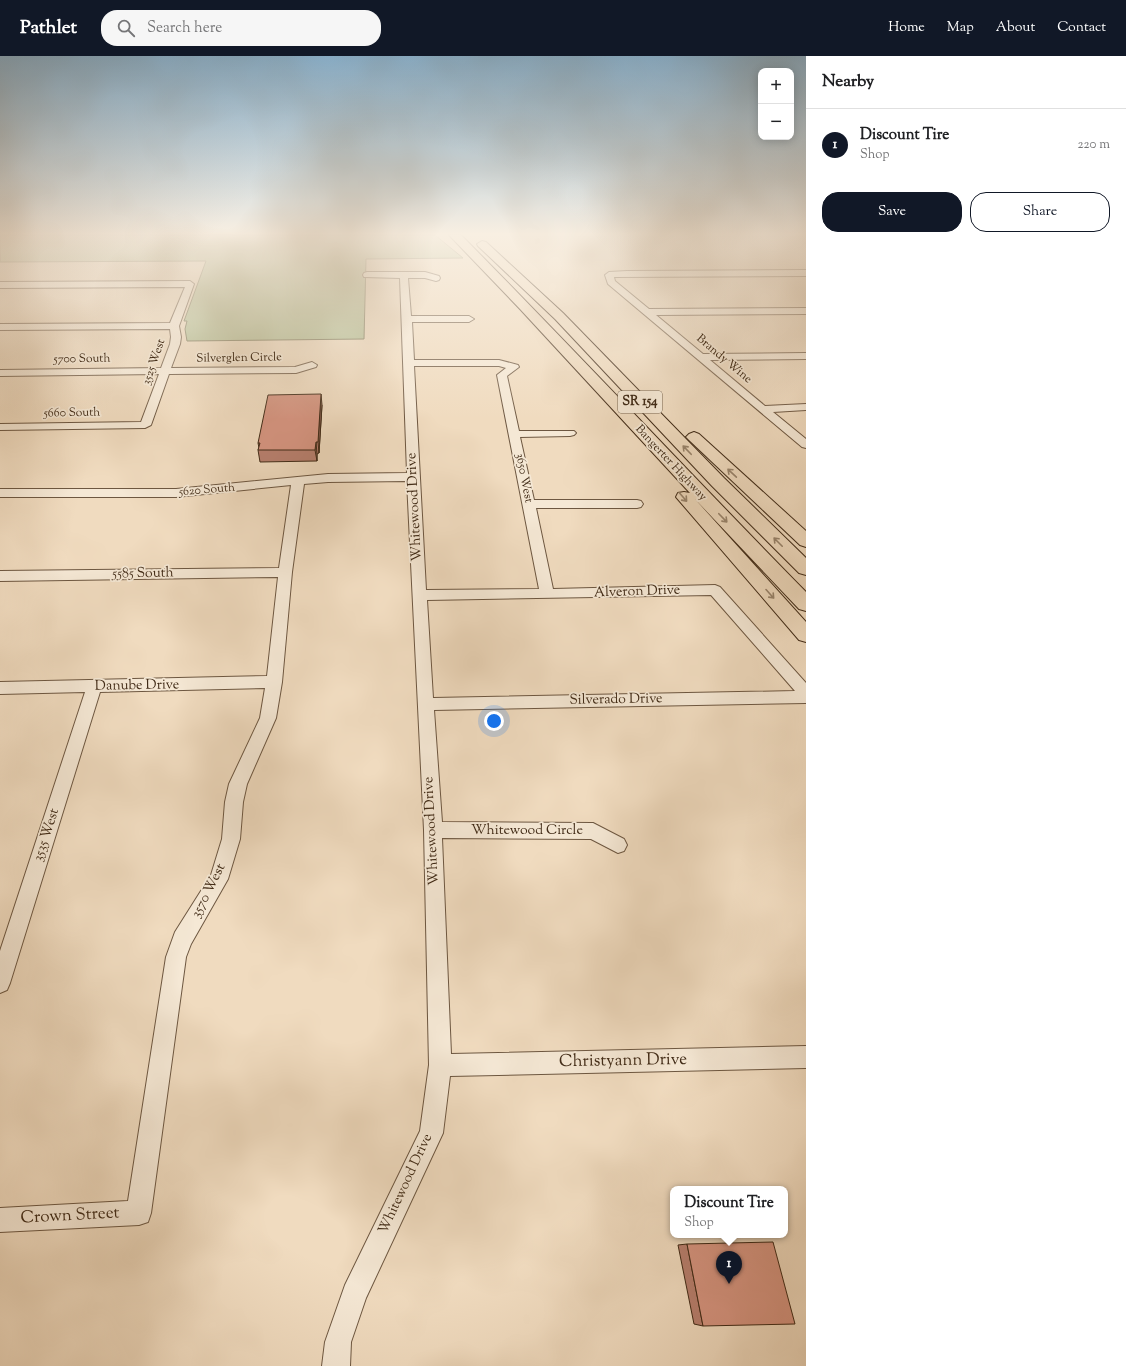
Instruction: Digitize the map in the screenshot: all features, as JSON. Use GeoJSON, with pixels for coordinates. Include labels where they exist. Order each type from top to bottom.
{"type":"FeatureCollection","features":[{"type":"Feature","properties":{"kind":"highway","name":"Bangerter Highway"},"geometry":{"type":"LineString","coordinates":[[514,296],[806,604]]}},
{"type":"Feature","properties":{"kind":"highway","name":"Bangerter Highway"},"geometry":{"type":"LineString","coordinates":[[539,296],[712,476],[806,569]]}},
{"type":"Feature","properties":{"kind":"highway"},"geometry":{"type":"LineString","coordinates":[[545,302],[566,319],[806,541]]}},
{"type":"Feature","properties":{"kind":"highway"},"geometry":{"type":"LineString","coordinates":[[524,306],[554,341],[587,385],[658,468],[806,635]]}},
{"type":"Feature","properties":{"kind":"street","name":"3525 West"},"geometry":{"type":"LineString","coordinates":[[145,425],[175,344],[176,337],[174,326],[185,296]]}},
{"type":"Feature","properties":{"kind":"street","name":"Whitewood Drive"},"geometry":{"type":"LineString","coordinates":[[336,1366],[338,1342],[354,1294],[431,1133],[440,1065],[433,830],[413,477],[405,296]]}},
{"type":"Feature","properties":{"kind":"street","name":"Brandy Wine"},"geometry":{"type":"LineString","coordinates":[[628,296],[806,445]]}},
{"type":"Feature","properties":{"kind":"street"},"geometry":{"type":"LineString","coordinates":[[648,312],[806,311]]}},
{"type":"Feature","properties":{"kind":"street"},"geometry":{"type":"LineString","coordinates":[[407,319],[469,319]]}},
{"type":"Feature","properties":{"kind":"street"},"geometry":{"type":"LineString","coordinates":[[0,327],[174,326]]}},
{"type":"Feature","properties":{"kind":"street"},"geometry":{"type":"LineString","coordinates":[[702,357],[806,356]]}},
{"type":"Feature","properties":{"kind":"street","name":"3650 West"},"geometry":{"type":"LineString","coordinates":[[409,363],[499,362],[514,367],[502,375],[547,594]]}},
{"type":"Feature","properties":{"kind":"street","name":"Silverglen Circle"},"geometry":{"type":"LineString","coordinates":[[165,371],[296,370],[312,365]]}},
{"type":"Feature","properties":{"kind":"street","name":"5700 South"},"geometry":{"type":"LineString","coordinates":[[0,373],[165,371]]}},
{"type":"Feature","properties":{"kind":"street"},"geometry":{"type":"LineString","coordinates":[[763,409],[806,408]]}},
{"type":"Feature","properties":{"kind":"street","name":"5660 South"},"geometry":{"type":"LineString","coordinates":[[0,427],[145,425]]}},
{"type":"Feature","properties":{"kind":"street"},"geometry":{"type":"LineString","coordinates":[[515,434],[570,433]]}},
{"type":"Feature","properties":{"kind":"street","name":"5620 South"},"geometry":{"type":"LineString","coordinates":[[0,493],[176,493],[328,478],[413,477]]}},
{"type":"Feature","properties":{"kind":"street","name":"3570 West"},"geometry":{"type":"LineString","coordinates":[[140,1213],[176,957],[182,939],[219,879],[230,839],[234,802],[238,784],[268,718],[274,682],[285,572],[298,481]]}},
{"type":"Feature","properties":{"kind":"street"},"geometry":{"type":"LineString","coordinates":[[529,504],[637,504]]}},
{"type":"Feature","properties":{"kind":"street","name":"5585 South"},"geometry":{"type":"LineString","coordinates":[[0,576],[285,572]]}},
{"type":"Feature","properties":{"kind":"street","name":"Alveron Drive"},"geometry":{"type":"LineString","coordinates":[[420,595],[715,590],[806,693]]}},
{"type":"Feature","properties":{"kind":"street","name":"Danube Drive"},"geometry":{"type":"LineString","coordinates":[[0,688],[274,682]]}},
{"type":"Feature","properties":{"kind":"street","name":"3535 West"},"geometry":{"type":"LineString","coordinates":[[0,983],[94,687]]}},
{"type":"Feature","properties":{"kind":"street","name":"Silverado Drive"},"geometry":{"type":"LineString","coordinates":[[426,704],[806,697]]}},
{"type":"Feature","properties":{"kind":"street","name":"Whitewood Circle"},"geometry":{"type":"LineString","coordinates":[[433,830],[593,831],[618,845]]}},
{"type":"Feature","properties":{"kind":"street","name":"Christyann Drive"},"geometry":{"type":"LineString","coordinates":[[440,1065],[806,1057]]}},
{"type":"Feature","properties":{"kind":"street","name":"Crown Street"},"geometry":{"type":"LineString","coordinates":[[0,1220],[140,1213]]}},
{"type":"Feature","properties":{"kind":"green space"},"geometry":{"type":"Polygon","coordinates":[[[193,296],[365,296],[364,339],[187,341],[185,329],[187,321],[184,321],[193,296]]]}},
{"type":"Feature","properties":{"kind":"building"},"geometry":{"type":"Polygon","coordinates":[[[321,394],[318,442],[316,442],[315,450],[258,450],[260,443],[258,443],[268,395],[321,394]]]}},
{"type":"Feature","properties":{"kind":"building"},"geometry":{"type":"Polygon","coordinates":[[[773,1242],[795,1324],[703,1326],[687,1244],[773,1242]]]}},
{"type":"Feature","properties":{"kind":"place","name":"Discount Tire"},"geometry":{"type":"Point","coordinates":[729,1284]}}]}
